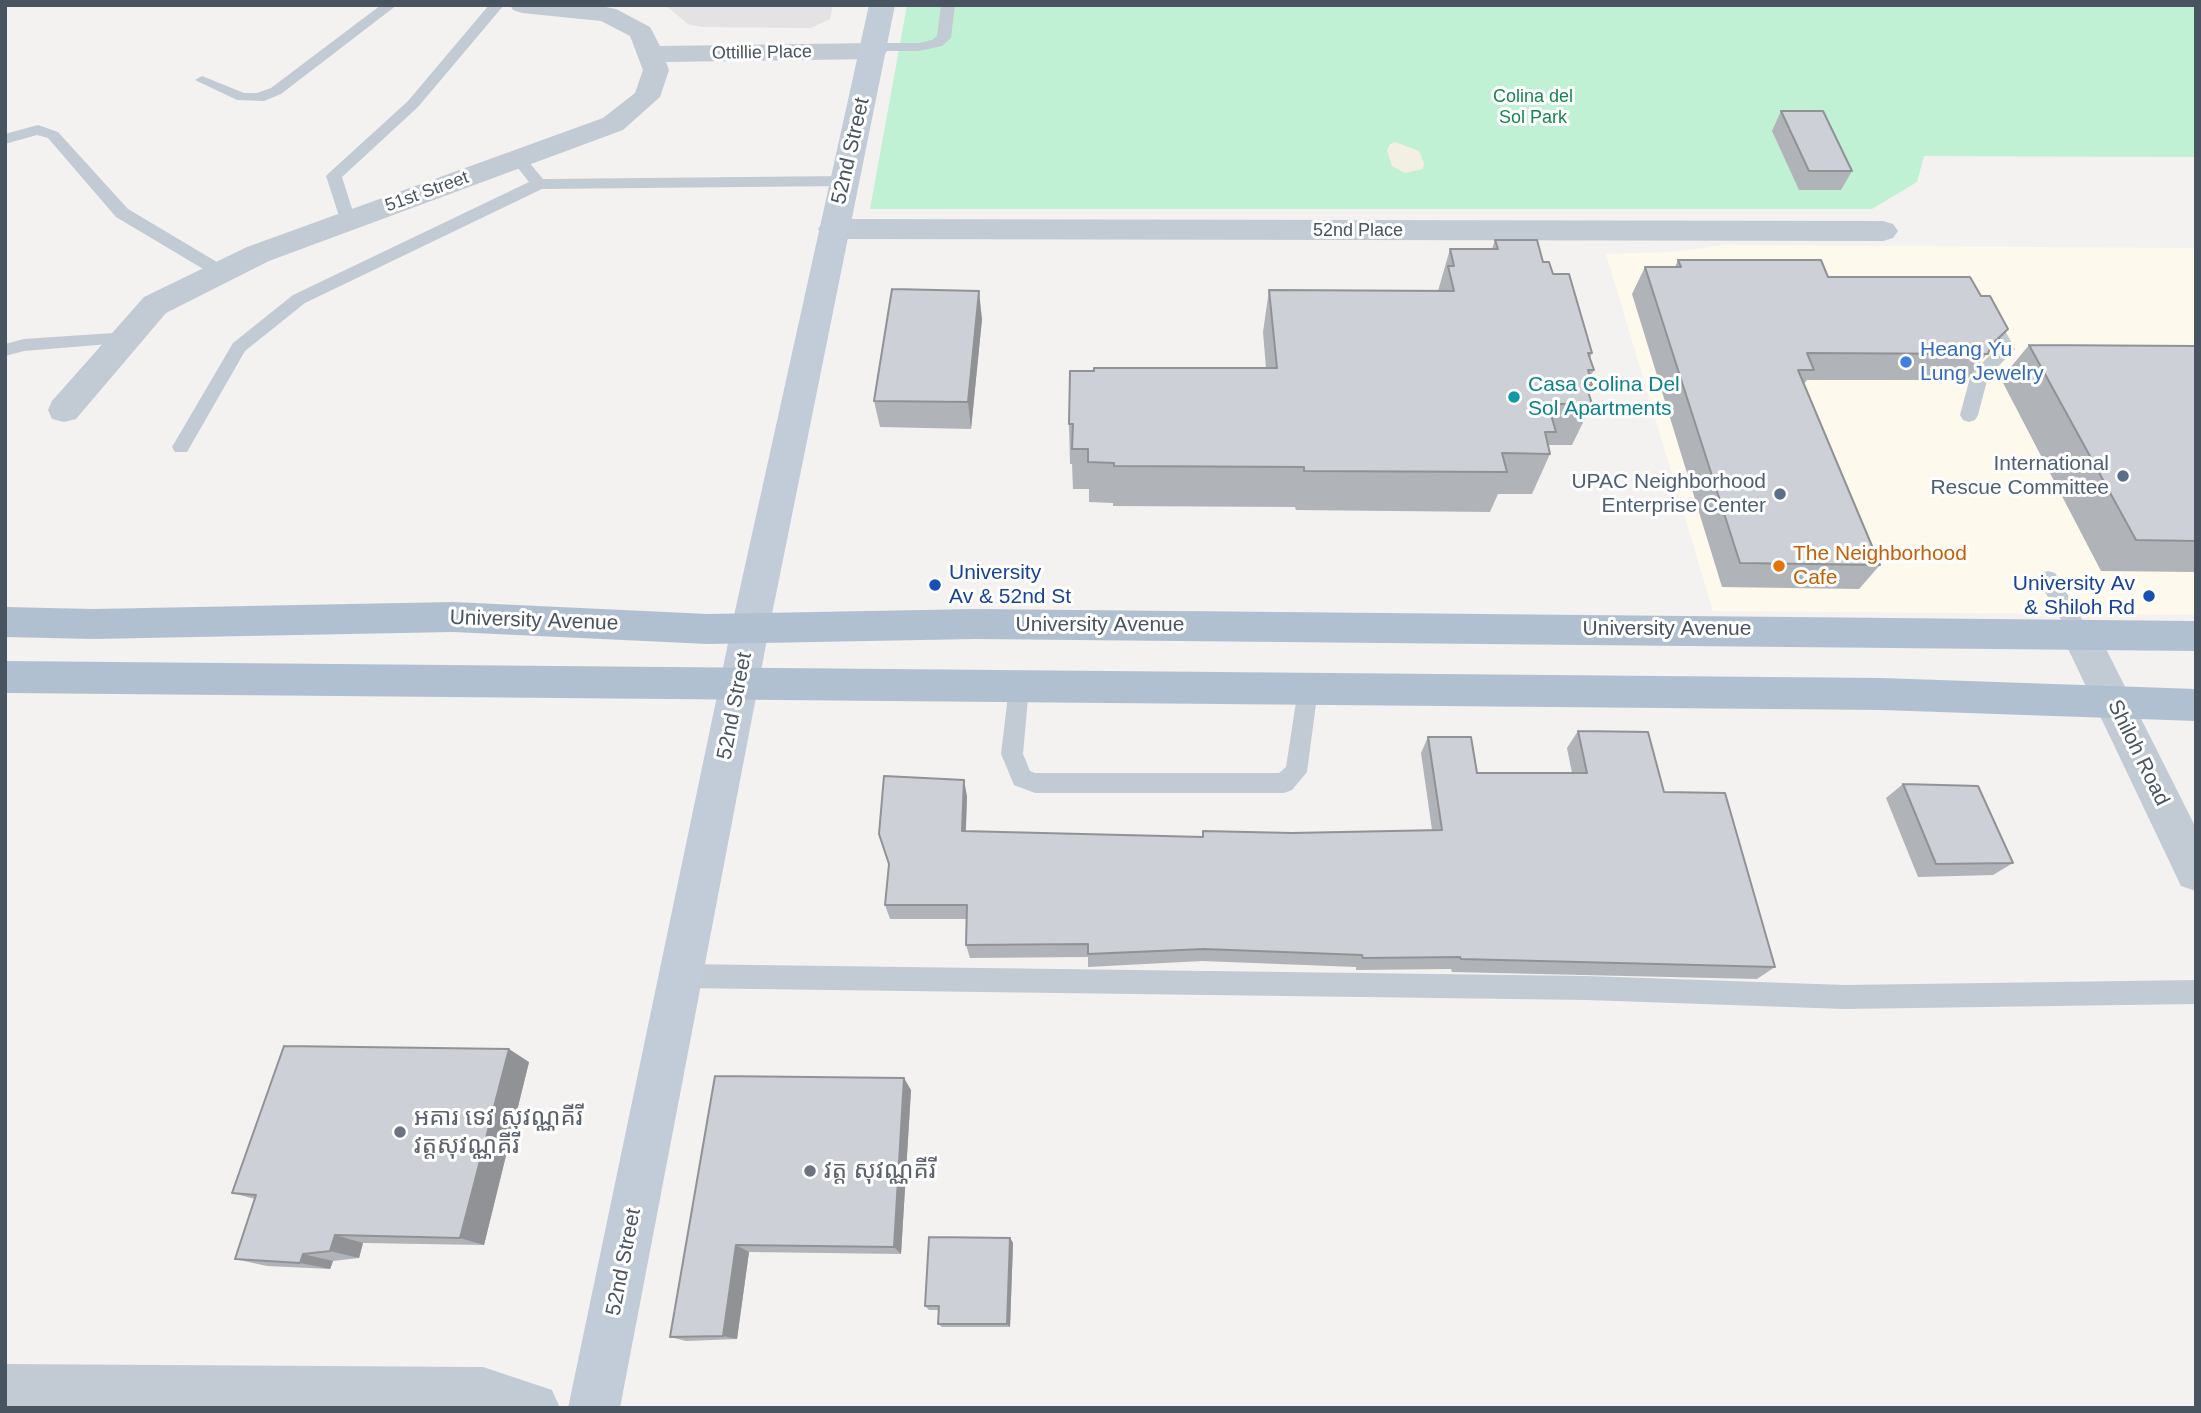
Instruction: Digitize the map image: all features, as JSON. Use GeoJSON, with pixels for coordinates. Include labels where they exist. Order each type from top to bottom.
{"type":"FeatureCollection","features":[{"type":"Feature","properties":{"kind":"main road","name":"University Avenue"},"geometry":{"type":"LineString","coordinates":[[5,622],[93,624],[453,617],[708,629],[989,624],[2196,636]]}},
{"type":"Feature","properties":{"kind":"main road"},"geometry":{"type":"LineString","coordinates":[[5,677],[1882,694],[2196,705]]}},
{"type":"Feature","properties":{"kind":"street"},"geometry":{"type":"LineString","coordinates":[[522,5],[607,14],[641,32],[650,54]]}},
{"type":"Feature","properties":{"kind":"street","name":"52nd Street"},"geometry":{"type":"LineString","coordinates":[[594,1408],[750,629],[833,229],[875,49],[882,5]]}},
{"type":"Feature","properties":{"kind":"street","name":"Ottillie Place"},"geometry":{"type":"LineString","coordinates":[[650,54],[875,49]]}},
{"type":"Feature","properties":{"kind":"street","name":"51st Street"},"geometry":{"type":"LineString","coordinates":[[64,410],[155,305],[258,254],[613,124],[647,97],[656,70],[650,54]]}},
{"type":"Feature","properties":{"kind":"street","name":"52nd Place"},"geometry":{"type":"LineString","coordinates":[[833,229],[1883,231]]}},
{"type":"Feature","properties":{"kind":"street","name":"Shiloh Road"},"geometry":{"type":"LineString","coordinates":[[2080,634],[2196,872]]}},
{"type":"Feature","properties":{"kind":"street"},"geometry":{"type":"LineString","coordinates":[[5,1390],[483,1393],[534,1408]]}},
{"type":"Feature","properties":{"kind":"lane"},"geometry":{"type":"LineString","coordinates":[[202,80],[242,97],[259,98],[276,91],[390,5]]}},
{"type":"Feature","properties":{"kind":"lane"},"geometry":{"type":"LineString","coordinates":[[348,221],[334,176],[413,104],[496,5]]}},
{"type":"Feature","properties":{"kind":"lane"},"geometry":{"type":"LineString","coordinates":[[875,49],[919,47],[937,43],[944,38],[948,5]]}},
{"type":"Feature","properties":{"kind":"lane"},"geometry":{"type":"LineString","coordinates":[[5,139],[38,130],[53,135],[122,214],[221,272]]}},
{"type":"Feature","properties":{"kind":"lane"},"geometry":{"type":"LineString","coordinates":[[518,158],[539,184]]}},
{"type":"Feature","properties":{"kind":"lane"},"geometry":{"type":"LineString","coordinates":[[181,447],[239,347],[299,299],[539,184],[845,181]]}},
{"type":"Feature","properties":{"kind":"lane"},"geometry":{"type":"LineString","coordinates":[[1969,415],[1980,374],[2006,349],[1978,294]]}},
{"type":"Feature","properties":{"kind":"lane"},"geometry":{"type":"LineString","coordinates":[[5,350],[24,345],[128,338]]}},
{"type":"Feature","properties":{"kind":"lane"},"geometry":{"type":"LineString","coordinates":[[2048,579],[2080,634]]}},
{"type":"Feature","properties":{"kind":"lane"},"geometry":{"type":"LineString","coordinates":[[1019,687],[1013,754],[1022,778],[1035,783],[1284,783],[1296,772],[1308,689]]}},
{"type":"Feature","properties":{"kind":"lane"},"geometry":{"type":"LineString","coordinates":[[681,976],[1587,988],[1845,997],[2196,992]]}},
{"type":"Feature","properties":{"kind":"shaded area"},"geometry":{"type":"Polygon","coordinates":[[[665,5],[833,5],[830,19],[811,28],[702,27],[688,24],[665,5]]]}},
{"type":"Feature","properties":{"kind":"shaded area"},"geometry":{"type":"Polygon","coordinates":[[[1725,245],[2196,248],[2196,615],[1713,611],[1606,254],[1672,252],[1725,245]]]}},
{"type":"Feature","properties":{"kind":"green space","name":"Colina del Sol Park"},"geometry":{"type":"Polygon","coordinates":[[[907,5],[2196,5],[2196,157],[1924,156],[1917,182],[1872,209],[870,209],[907,5]]]}},
{"type":"Feature","properties":{"kind":"sand"},"geometry":{"type":"Polygon","coordinates":[[[1395,142],[1419,151],[1424,163],[1423,169],[1405,173],[1392,166],[1387,150],[1390,144],[1395,142]]]}},
{"type":"Feature","properties":{"kind":"building"},"geometry":{"type":"Polygon","coordinates":[[[1781,111],[1823,111],[1852,171],[1809,171],[1781,111]]]}},
{"type":"Feature","properties":{"kind":"building"},"geometry":{"type":"Polygon","coordinates":[[[1495,240],[1537,240],[1543,262],[1549,262],[1553,274],[1569,274],[1592,353],[1588,353],[1594,370],[1588,370],[1592,385],[1586,385],[1592,404],[1548,404],[1556,432],[1545,432],[1550,454],[1502,453],[1507,472],[1304,471],[1304,467],[1114,466],[1114,463],[1088,462],[1088,449],[1072,449],[1073,424],[1069,424],[1070,371],[1094,371],[1094,368],[1277,368],[1269,290],[1454,291],[1448,266],[1454,266],[1450,249],[1498,249],[1495,240]]]}},
{"type":"Feature","properties":{"kind":"building"},"geometry":{"type":"Polygon","coordinates":[[[1678,260],[1821,260],[1828,277],[1970,277],[1981,296],[1990,296],[2008,329],[1991,345],[1988,354],[1807,353],[1814,370],[1798,370],[1880,565],[1740,563],[1645,267],[1681,267],[1678,260]]]}},
{"type":"Feature","properties":{"kind":"building"},"geometry":{"type":"Polygon","coordinates":[[[892,289],[979,291],[968,402],[874,401],[892,289]]]}},
{"type":"Feature","properties":{"kind":"building","name":"International Rescue Committee"},"geometry":{"type":"Polygon","coordinates":[[[2029,345],[2196,346],[2196,541],[2136,540],[2029,345]]]}},
{"type":"Feature","properties":{"kind":"building"},"geometry":{"type":"Polygon","coordinates":[[[1578,731],[1648,732],[1664,792],[1725,793],[1775,967],[1460,957],[1363,958],[1362,955],[1204,949],[1088,954],[1088,944],[966,945],[967,905],[885,905],[889,864],[879,834],[884,776],[964,780],[962,831],[1203,837],[1203,831],[1292,833],[1442,830],[1428,737],[1471,737],[1477,773],[1587,773],[1578,731]]]}},
{"type":"Feature","properties":{"kind":"building"},"geometry":{"type":"Polygon","coordinates":[[[1903,784],[1978,786],[2013,863],[1936,864],[1903,784]]]}},
{"type":"Feature","properties":{"kind":"building","name":"អគារ ទេវ សុវណ្ណគីរី វត្តសុវណ្ណគីរី"},"geometry":{"type":"Polygon","coordinates":[[[284,1046],[509,1049],[460,1238],[335,1235],[330,1251],[303,1254],[300,1263],[235,1259],[256,1195],[232,1193],[284,1046]]]}},
{"type":"Feature","properties":{"kind":"building","name":"វត្ត សុវណ្ណគីរី"},"geometry":{"type":"Polygon","coordinates":[[[715,1076],[904,1078],[894,1247],[736,1245],[723,1336],[670,1337],[715,1076]]]}},
{"type":"Feature","properties":{"kind":"building"},"geometry":{"type":"Polygon","coordinates":[[[929,1237],[1010,1238],[1007,1324],[938,1324],[939,1306],[925,1306],[929,1237]]]}},
{"type":"Feature","properties":{"kind":"place","name":"Heang Yu Lung Jewelry"},"geometry":{"type":"Point","coordinates":[1906,362]}},
{"type":"Feature","properties":{"kind":"place","name":"Casa Colina Del Sol Apartments"},"geometry":{"type":"Point","coordinates":[1514,397]}},
{"type":"Feature","properties":{"kind":"place","name":"International Rescue Committee"},"geometry":{"type":"Point","coordinates":[2123,476]}},
{"type":"Feature","properties":{"kind":"place","name":"UPAC Neighborhood Enterprise Center"},"geometry":{"type":"Point","coordinates":[1780,494]}},
{"type":"Feature","properties":{"kind":"place","name":"The Neighborhood Cafe"},"geometry":{"type":"Point","coordinates":[1779,566]}},
{"type":"Feature","properties":{"kind":"place","name":"University Av & 52nd St"},"geometry":{"type":"Point","coordinates":[935,585]}},
{"type":"Feature","properties":{"kind":"place","name":"University Av & Shiloh Rd"},"geometry":{"type":"Point","coordinates":[2149,596]}},
{"type":"Feature","properties":{"kind":"place","name":"អគារ ទេវ សុវណ្ណគីរី វត្តសុវណ្ណគីរី"},"geometry":{"type":"Point","coordinates":[400,1132]}},
{"type":"Feature","properties":{"kind":"place","name":"វត្ត សុវណ្ណគីរី"},"geometry":{"type":"Point","coordinates":[810,1171]}}]}
